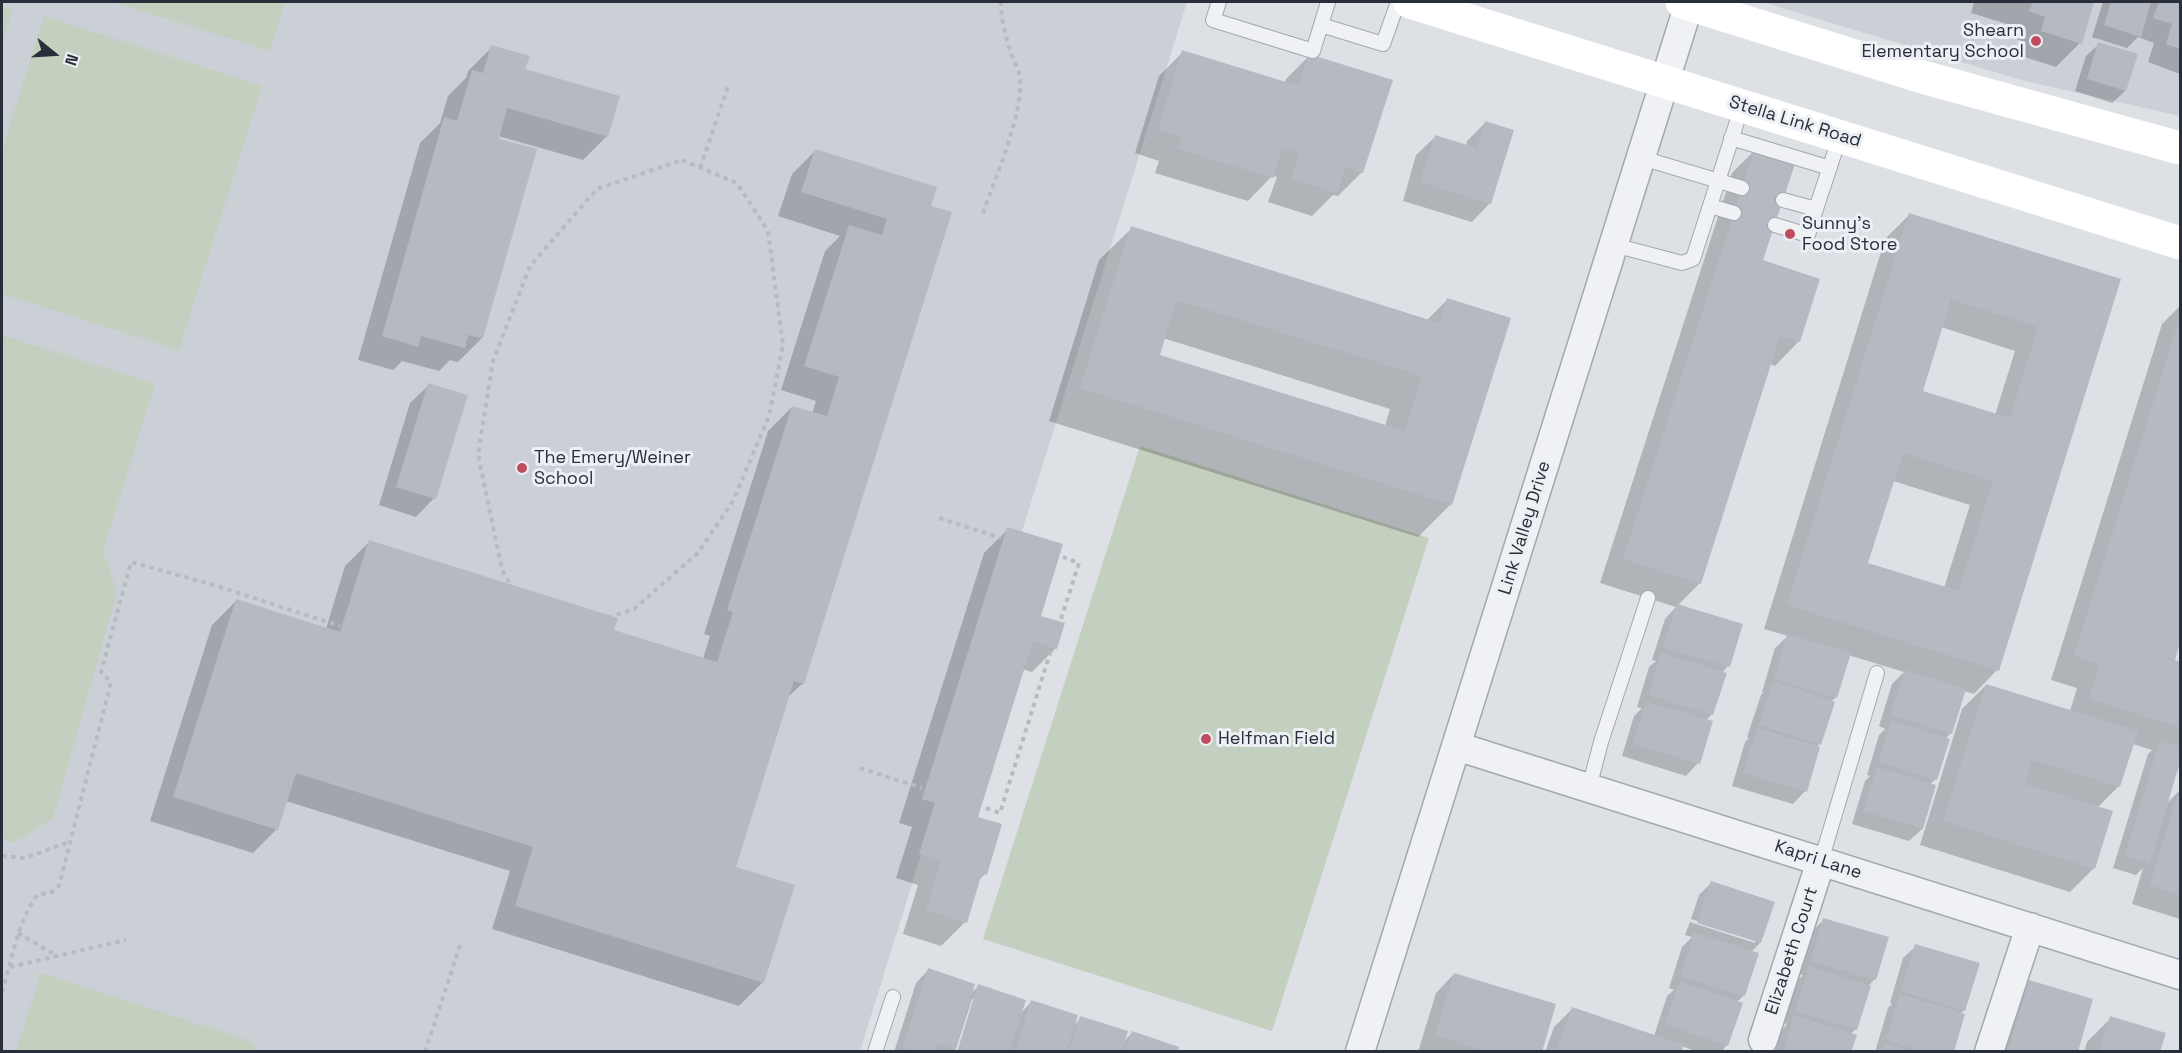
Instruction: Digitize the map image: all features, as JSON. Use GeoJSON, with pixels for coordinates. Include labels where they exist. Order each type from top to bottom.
{"type":"FeatureCollection","features":[{"type":"Feature","properties":{"kind":"main road","name":"Stella Link Road"},"geometry":{"type":"LineString","coordinates":[[1410,2],[2181,243]]}},
{"type":"Feature","properties":{"kind":"main road"},"geometry":{"type":"LineString","coordinates":[[1686,3],[1919,76],[2181,147]]}},
{"type":"Feature","properties":{"kind":"street","name":"Link Valley Drive"},"geometry":{"type":"LineString","coordinates":[[1360,1052],[1665,82],[1686,3]]}},
{"type":"Feature","properties":{"kind":"street","name":"Kapri Lane"},"geometry":{"type":"LineString","coordinates":[[1456,746],[2181,975]]}},
{"type":"Feature","properties":{"kind":"street","name":"Elizabeth Court"},"geometry":{"type":"LineString","coordinates":[[1763,1040],[1821,861]]}},
{"type":"Feature","properties":{"kind":"street"},"geometry":{"type":"LineString","coordinates":[[1989,1052],[2030,927]]}},
{"type":"Feature","properties":{"kind":"lane"},"geometry":{"type":"LineString","coordinates":[[1219,2],[1213,20],[1312,51],[1328,2]]}},
{"type":"Feature","properties":{"kind":"lane"},"geometry":{"type":"LineString","coordinates":[[1321,26],[1383,44],[1398,2]]}},
{"type":"Feature","properties":{"kind":"lane"},"geometry":{"type":"LineString","coordinates":[[1614,245],[1682,263],[1693,259],[1742,106]]}},
{"type":"Feature","properties":{"kind":"lane"},"geometry":{"type":"LineString","coordinates":[[1775,225],[1808,235],[1840,136]]}},
{"type":"Feature","properties":{"kind":"lane"},"geometry":{"type":"LineString","coordinates":[[1731,138],[1830,168]]}},
{"type":"Feature","properties":{"kind":"lane"},"geometry":{"type":"LineString","coordinates":[[1641,158],[1742,188]]}},
{"type":"Feature","properties":{"kind":"lane"},"geometry":{"type":"LineString","coordinates":[[1783,200],[1816,209]]}},
{"type":"Feature","properties":{"kind":"lane"},"geometry":{"type":"LineString","coordinates":[[1710,206],[1734,213]]}},
{"type":"Feature","properties":{"kind":"lane"},"geometry":{"type":"LineString","coordinates":[[1589,788],[1601,742],[1648,598]]}},
{"type":"Feature","properties":{"kind":"lane"},"geometry":{"type":"LineString","coordinates":[[1821,861],[1877,673]]}},
{"type":"Feature","properties":{"kind":"lane"},"geometry":{"type":"LineString","coordinates":[[875,1052],[893,997]]}},
{"type":"Feature","properties":{"kind":"path"},"geometry":{"type":"LineString","coordinates":[[983,213],[1017,111],[1021,91],[1020,75],[1005,36],[1001,2]]}},
{"type":"Feature","properties":{"kind":"path"},"geometry":{"type":"LineString","coordinates":[[700,168],[729,84]]}},
{"type":"Feature","properties":{"kind":"path"},"geometry":{"type":"LineString","coordinates":[[682,160],[700,168],[737,183],[768,231],[783,345],[769,416],[733,501],[698,553],[634,609],[571,630],[524,610],[502,570],[478,454],[493,361],[530,266],[597,189],[682,160]]}},
{"type":"Feature","properties":{"kind":"path"},"geometry":{"type":"LineString","coordinates":[[939,518],[1001,538]]}},
{"type":"Feature","properties":{"kind":"path"},"geometry":{"type":"LineString","coordinates":[[1061,619],[1079,563],[1063,558]]}},
{"type":"Feature","properties":{"kind":"path"},"geometry":{"type":"LineString","coordinates":[[2,992],[28,906],[37,895],[52,892],[59,886],[111,682],[101,672],[131,562],[218,586],[340,626]]}},
{"type":"Feature","properties":{"kind":"path"},"geometry":{"type":"LineString","coordinates":[[986,808],[1000,813],[1051,650]]}},
{"type":"Feature","properties":{"kind":"path"},"geometry":{"type":"LineString","coordinates":[[860,768],[922,788]]}},
{"type":"Feature","properties":{"kind":"path"},"geometry":{"type":"LineString","coordinates":[[2,856],[25,858],[70,842]]}},
{"type":"Feature","properties":{"kind":"path"},"geometry":{"type":"LineString","coordinates":[[18,933],[58,956]]}},
{"type":"Feature","properties":{"kind":"path"},"geometry":{"type":"LineString","coordinates":[[9,967],[126,940]]}},
{"type":"Feature","properties":{"kind":"path"},"geometry":{"type":"LineString","coordinates":[[425,1052],[460,945]]}},
{"type":"Feature","properties":{"kind":"shaded area","name":"The Emery/Weiner School"},"geometry":{"type":"Polygon","coordinates":[[[2,2],[1187,2],[860,1051],[2,1052],[2,2]]]}},
{"type":"Feature","properties":{"kind":"shaded area","name":"Shearn Elementary School"},"geometry":{"type":"Polygon","coordinates":[[[1762,2],[2180,2],[2180,116],[2021,80],[1762,2]]]}},
{"type":"Feature","properties":{"kind":"green space"},"geometry":{"type":"Polygon","coordinates":[[[113,2],[285,2],[270,51],[113,2]]]}},
{"type":"Feature","properties":{"kind":"green space"},"geometry":{"type":"Polygon","coordinates":[[[2,6],[12,10],[2,43],[2,6]]]}},
{"type":"Feature","properties":{"kind":"green space"},"geometry":{"type":"Polygon","coordinates":[[[44,16],[262,86],[179,350],[2,294],[2,150],[44,16]]]}},
{"type":"Feature","properties":{"kind":"green space"},"geometry":{"type":"Polygon","coordinates":[[[2,335],[155,384],[103,551],[117,592],[53,818],[14,843],[2,839],[2,335]]]}},
{"type":"Feature","properties":{"kind":"green space","name":"Helfman Field"},"geometry":{"type":"Polygon","coordinates":[[[1140,446],[1429,538],[1272,1031],[983,939],[1140,446]]]}},
{"type":"Feature","properties":{"kind":"green space"},"geometry":{"type":"Polygon","coordinates":[[[41,973],[248,1040],[258,1051],[16,1051],[41,973]]]}},
{"type":"Feature","properties":{"kind":"building"},"geometry":{"type":"Polygon","coordinates":[[[2033,2],[2094,2],[2082,44],[2041,31],[2045,17],[2029,11],[2033,2]]]}},
{"type":"Feature","properties":{"kind":"building"},"geometry":{"type":"Polygon","coordinates":[[[2111,2],[2151,2],[2141,37],[2104,25],[2111,2]]]}},
{"type":"Feature","properties":{"kind":"building"},"geometry":{"type":"Polygon","coordinates":[[[2159,2],[2180,2],[2180,49],[2166,44],[2172,24],[2153,18],[2159,2]]]}},
{"type":"Feature","properties":{"kind":"building"},"geometry":{"type":"Polygon","coordinates":[[[2098,42],[2138,54],[2126,91],[2087,79],[2098,42]]]}},
{"type":"Feature","properties":{"kind":"building"},"geometry":{"type":"Polygon","coordinates":[[[491,45],[530,56],[525,69],[620,96],[608,137],[507,108],[499,139],[537,149],[483,338],[468,335],[465,348],[421,336],[418,347],[382,336],[444,117],[457,121],[472,70],[483,73],[491,45]]]}},
{"type":"Feature","properties":{"kind":"building"},"geometry":{"type":"Polygon","coordinates":[[[1182,50],[1299,86],[1309,54],[1393,80],[1363,173],[1345,167],[1337,193],[1291,178],[1300,153],[1282,148],[1273,178],[1178,149],[1182,137],[1158,130],[1182,50]]]}},
{"type":"Feature","properties":{"kind":"building"},"geometry":{"type":"Polygon","coordinates":[[[1485,121],[1514,130],[1491,204],[1420,182],[1435,135],[1477,148],[1485,121]]]}},
{"type":"Feature","properties":{"kind":"building"},"geometry":{"type":"Polygon","coordinates":[[[1755,148],[1796,161],[1763,260],[1820,279],[1800,342],[1780,336],[1701,584],[1623,559],[1755,148]]]}},
{"type":"Feature","properties":{"kind":"building"},"geometry":{"type":"Polygon","coordinates":[[[815,149],[937,187],[931,206],[952,212],[804,684],[794,681],[736,867],[795,885],[764,983],[515,906],[533,847],[296,773],[278,830],[173,797],[236,599],[340,632],[369,540],[618,618],[614,630],[717,662],[733,612],[727,610],[792,406],[827,416],[839,377],[804,366],[849,225],[882,235],[887,219],[801,192],[815,149]]]}},
{"type":"Feature","properties":{"kind":"building"},"geometry":{"type":"Polygon","coordinates":[[[1909,213],[2121,279],[1999,671],[1787,605],[1909,213]],[[1951,299],[1923,391],[2010,418],[2038,327],[1951,299]],[[1903,453],[1868,563],[1959,591],[1993,481],[1903,453]]]}},
{"type":"Feature","properties":{"kind":"building"},"geometry":{"type":"Polygon","coordinates":[[[1131,226],[1439,323],[1447,298],[1511,318],[1452,505],[1080,388],[1131,226]],[[1176,300],[1160,355],[1405,431],[1422,376],[1176,300]]]}},
{"type":"Feature","properties":{"kind":"building"},"geometry":{"type":"Polygon","coordinates":[[[2180,317],[2180,642],[2175,660],[2180,662],[2180,727],[2089,699],[2100,664],[2074,656],[2180,317]]]}},
{"type":"Feature","properties":{"kind":"building"},"geometry":{"type":"Polygon","coordinates":[[[428,383],[468,395],[436,499],[396,487],[428,383]]]}},
{"type":"Feature","properties":{"kind":"building"},"geometry":{"type":"Polygon","coordinates":[[[1007,527],[1063,544],[1041,616],[1065,623],[1057,649],[1033,641],[978,817],[1002,824],[987,875],[982,873],[967,923],[926,910],[941,862],[919,854],[935,803],[922,799],[1007,527]]]}},
{"type":"Feature","properties":{"kind":"building"},"geometry":{"type":"Polygon","coordinates":[[[1677,604],[1743,624],[1730,667],[1663,647],[1677,604]]]}},
{"type":"Feature","properties":{"kind":"building"},"geometry":{"type":"Polygon","coordinates":[[[1787,634],[1851,653],[1837,698],[1774,679],[1787,634]]]}},
{"type":"Feature","properties":{"kind":"building"},"geometry":{"type":"Polygon","coordinates":[[[1661,653],[1727,673],[1713,715],[1649,695],[1661,653]]]}},
{"type":"Feature","properties":{"kind":"building"},"geometry":{"type":"Polygon","coordinates":[[[1905,670],[1966,689],[1952,734],[1890,714],[1905,670]]]}},
{"type":"Feature","properties":{"kind":"building"},"geometry":{"type":"Polygon","coordinates":[[[1773,681],[1835,702],[1821,745],[1759,725],[1773,681]]]}},
{"type":"Feature","properties":{"kind":"building"},"geometry":{"type":"Polygon","coordinates":[[[1986,684],[2138,731],[2120,787],[2032,760],[2025,784],[2113,811],[2095,869],[1943,821],[1986,684]]]}},
{"type":"Feature","properties":{"kind":"building"},"geometry":{"type":"Polygon","coordinates":[[[1646,702],[1713,721],[1700,764],[1633,744],[1646,702]]]}},
{"type":"Feature","properties":{"kind":"building"},"geometry":{"type":"Polygon","coordinates":[[[1891,721],[1950,739],[1937,780],[1879,762],[1891,721]]]}},
{"type":"Feature","properties":{"kind":"building"},"geometry":{"type":"Polygon","coordinates":[[[1757,728],[1820,747],[1807,792],[1743,773],[1757,728]]]}},
{"type":"Feature","properties":{"kind":"building"},"geometry":{"type":"Polygon","coordinates":[[[2160,740],[2180,747],[2180,762],[2150,863],[2125,856],[2160,740]]]}},
{"type":"Feature","properties":{"kind":"building"},"geometry":{"type":"Polygon","coordinates":[[[1877,767],[1936,785],[1923,829],[1863,811],[1877,767]]]}},
{"type":"Feature","properties":{"kind":"building"},"geometry":{"type":"Polygon","coordinates":[[[2180,788],[2180,895],[2150,885],[2180,788]]]}},
{"type":"Feature","properties":{"kind":"building"},"geometry":{"type":"Polygon","coordinates":[[[1711,881],[1775,902],[1761,943],[1697,923],[1711,881]]]}},
{"type":"Feature","properties":{"kind":"building"},"geometry":{"type":"Polygon","coordinates":[[[1823,918],[1889,937],[1876,980],[1811,961],[1823,918]]]}},
{"type":"Feature","properties":{"kind":"building"},"geometry":{"type":"Polygon","coordinates":[[[1694,933],[1759,953],[1745,996],[1681,976],[1694,933]]]}},
{"type":"Feature","properties":{"kind":"building"},"geometry":{"type":"Polygon","coordinates":[[[1915,944],[1980,963],[1965,1011],[1901,991],[1915,944]]]}},
{"type":"Feature","properties":{"kind":"building"},"geometry":{"type":"Polygon","coordinates":[[[1809,966],[1871,986],[1857,1030],[1795,1011],[1809,966]]]}},
{"type":"Feature","properties":{"kind":"building"},"geometry":{"type":"Polygon","coordinates":[[[928,968],[975,984],[955,1049],[937,1043],[934,1052],[916,1052],[903,1047],[928,968]]]}},
{"type":"Feature","properties":{"kind":"building"},"geometry":{"type":"Polygon","coordinates":[[[1454,973],[1556,1004],[1542,1052],[1489,1052],[1435,1035],[1454,973]]]}},
{"type":"Feature","properties":{"kind":"building"},"geometry":{"type":"Polygon","coordinates":[[[2029,980],[2093,999],[2078,1052],[2008,1052],[2029,980]]]}},
{"type":"Feature","properties":{"kind":"building"},"geometry":{"type":"Polygon","coordinates":[[[1680,982],[1743,1003],[1728,1046],[1665,1024],[1680,982]]]}},
{"type":"Feature","properties":{"kind":"building"},"geometry":{"type":"Polygon","coordinates":[[[978,984],[1026,1000],[1009,1052],[957,1052],[978,984]]]}},
{"type":"Feature","properties":{"kind":"building"},"geometry":{"type":"Polygon","coordinates":[[[1900,994],[1965,1014],[1954,1052],[1924,1052],[1886,1040],[1900,994]]]}},
{"type":"Feature","properties":{"kind":"building"},"geometry":{"type":"Polygon","coordinates":[[[1031,1000],[1078,1015],[1066,1052],[1015,1052],[1031,1000]]]}},
{"type":"Feature","properties":{"kind":"building"},"geometry":{"type":"Polygon","coordinates":[[[1572,1007],[1684,1045],[1681,1052],[1556,1052],[1572,1007]]]}},
{"type":"Feature","properties":{"kind":"building"},"geometry":{"type":"Polygon","coordinates":[[[1794,1015],[1857,1035],[1851,1052],[1783,1052],[1794,1015]]]}},
{"type":"Feature","properties":{"kind":"building"},"geometry":{"type":"Polygon","coordinates":[[[1080,1016],[1128,1031],[1121,1052],[1069,1052],[1080,1016]]]}},
{"type":"Feature","properties":{"kind":"building"},"geometry":{"type":"Polygon","coordinates":[[[2110,1016],[2166,1033],[2160,1052],[2099,1052],[2110,1016]]]}},
{"type":"Feature","properties":{"kind":"building"},"geometry":{"type":"Polygon","coordinates":[[[1132,1031],[1179,1047],[1178,1052],[1125,1052],[1132,1031]]]}},
{"type":"Feature","properties":{"kind":"building"},"geometry":{"type":"Polygon","coordinates":[[[1885,1043],[1909,1051],[1909,1052],[1882,1052],[1885,1043]]]}},
{"type":"Feature","properties":{"kind":"place","name":"Shearn Elementary School"},"geometry":{"type":"Point","coordinates":[2036,41]}},
{"type":"Feature","properties":{"kind":"place","name":"Sunny's Food Store"},"geometry":{"type":"Point","coordinates":[1790,234]}},
{"type":"Feature","properties":{"kind":"place","name":"The Emery/Weiner School"},"geometry":{"type":"Point","coordinates":[522,468]}},
{"type":"Feature","properties":{"kind":"place","name":"Helfman Field"},"geometry":{"type":"Point","coordinates":[1206,739]}}]}
